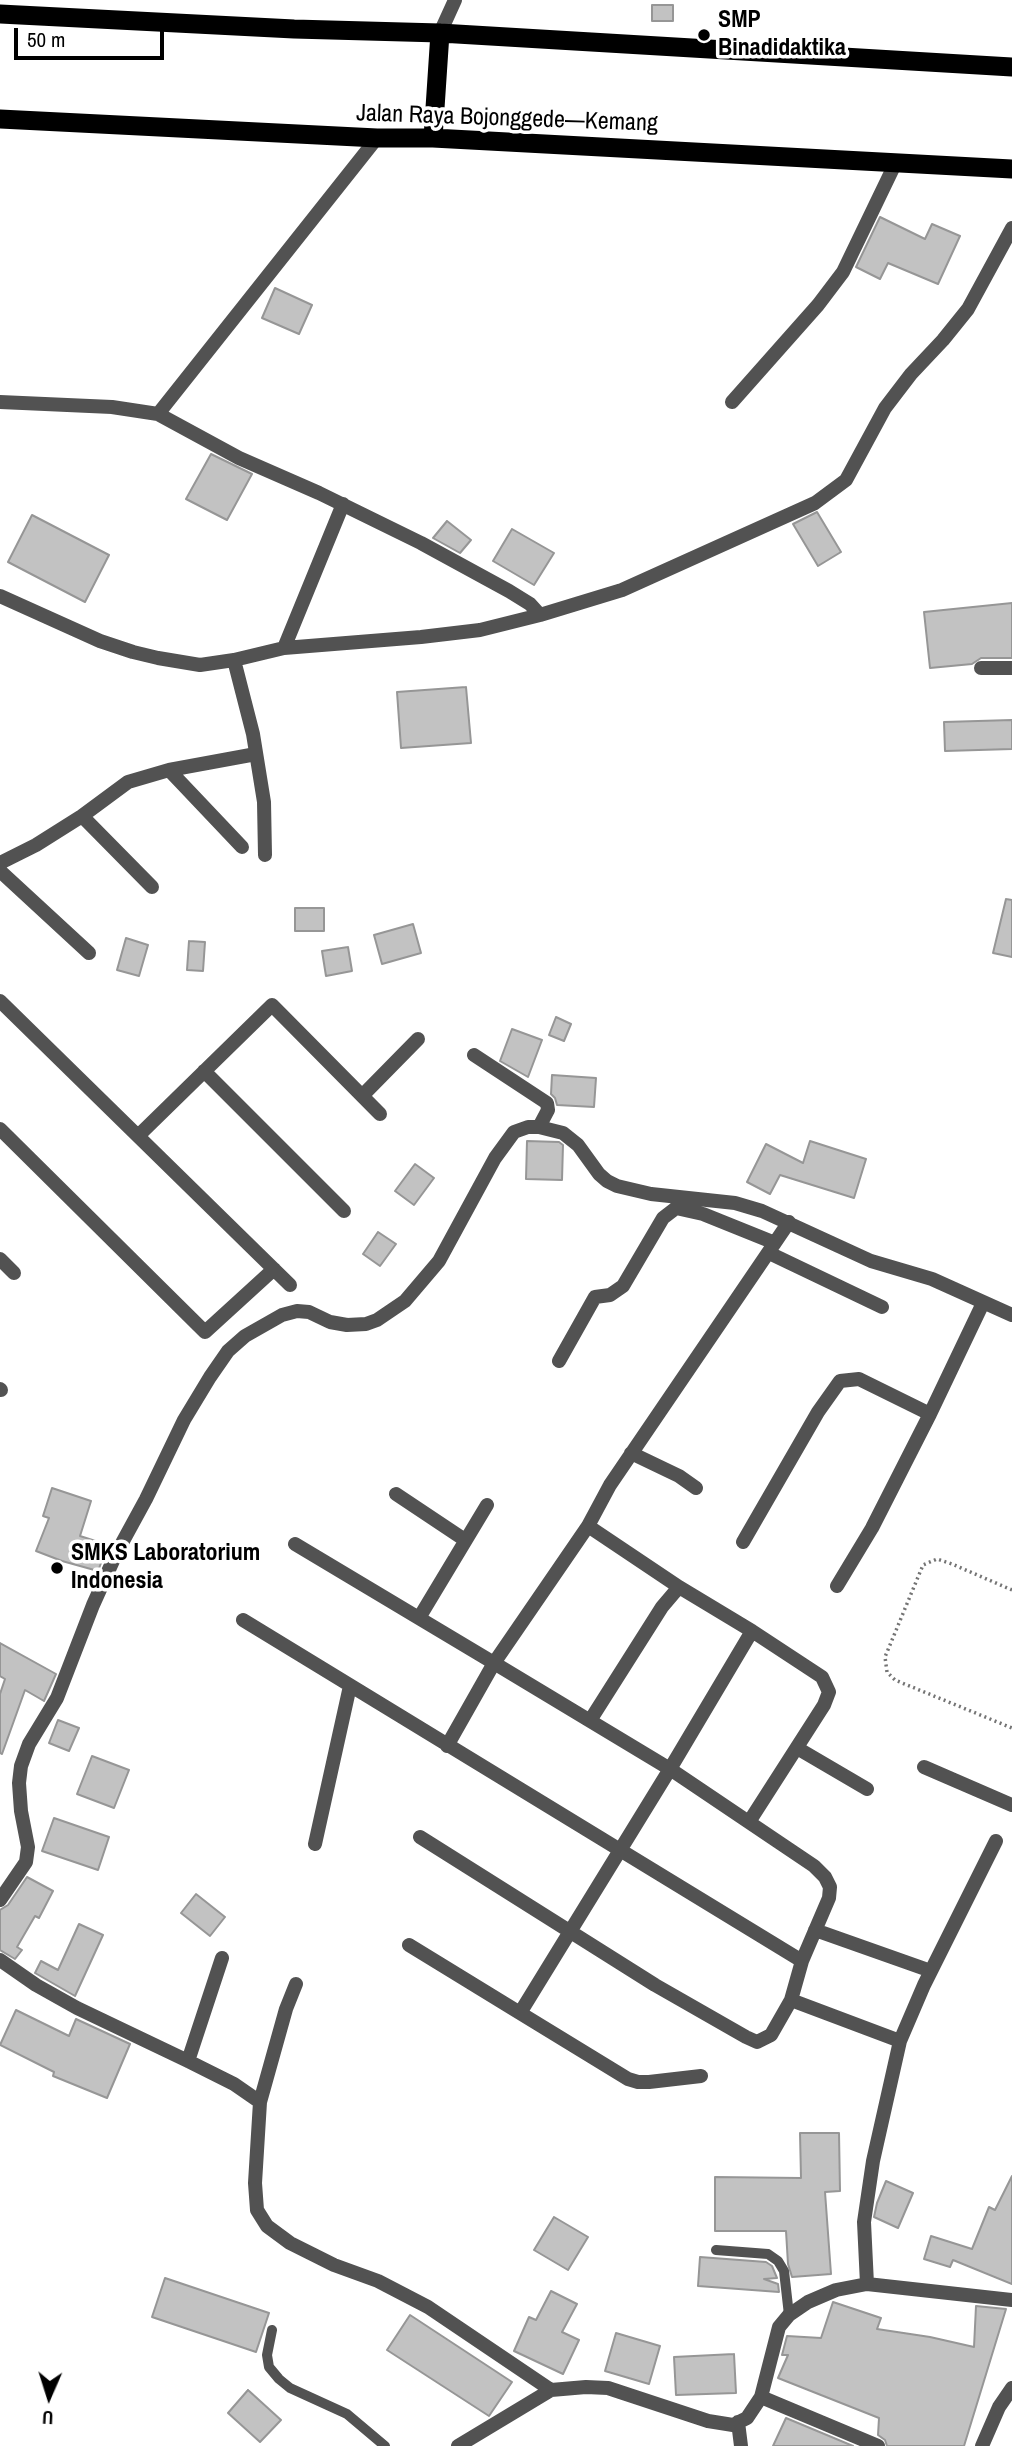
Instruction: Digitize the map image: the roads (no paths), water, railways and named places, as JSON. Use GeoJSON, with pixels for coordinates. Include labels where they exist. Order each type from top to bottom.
{"type":"FeatureCollection","features":[{"type":"Feature","properties":{"kind":"highway"},"geometry":{"type":"LineString","coordinates":[[0,14],[268,28],[440,33],[1012,67]]}},
{"type":"Feature","properties":{"kind":"highway"},"geometry":{"type":"LineString","coordinates":[[433,138],[440,33]]}},
{"type":"Feature","properties":{"kind":"highway","name":"Jalan Raya Bojonggede—Kemang"},"geometry":{"type":"LineString","coordinates":[[0,119],[377,138],[433,138],[1012,169]]}},
{"type":"Feature","properties":{"kind":"street"},"geometry":{"type":"LineString","coordinates":[[440,33],[455,0]]}},
{"type":"Feature","properties":{"kind":"street"},"geometry":{"type":"LineString","coordinates":[[158,414],[377,138]]}},
{"type":"Feature","properties":{"kind":"street"},"geometry":{"type":"LineString","coordinates":[[732,402],[818,305],[843,272],[896,162]]}},
{"type":"Feature","properties":{"kind":"street"},"geometry":{"type":"LineString","coordinates":[[0,596],[100,641],[158,659],[200,665],[284,648],[480,630],[622,590],[776,522],[815,503],[846,481],[885,408],[968,309],[1012,228]]}},
{"type":"Feature","properties":{"kind":"street"},"geometry":{"type":"LineString","coordinates":[[0,402],[112,407],[158,414],[239,458],[343,504],[509,591],[530,604],[540,615]]}},
{"type":"Feature","properties":{"kind":"street"},"geometry":{"type":"LineString","coordinates":[[284,648],[343,504]]}},
{"type":"Feature","properties":{"kind":"street"},"geometry":{"type":"LineString","coordinates":[[234,660],[253,734],[264,802],[265,855]]}},
{"type":"Feature","properties":{"kind":"street"},"geometry":{"type":"LineString","coordinates":[[981,668],[1012,668]]}},
{"type":"Feature","properties":{"kind":"street"},"geometry":{"type":"LineString","coordinates":[[0,863],[82,817],[128,782],[169,770],[256,754]]}},
{"type":"Feature","properties":{"kind":"street"},"geometry":{"type":"LineString","coordinates":[[169,770],[242,847]]}},
{"type":"Feature","properties":{"kind":"street"},"geometry":{"type":"LineString","coordinates":[[82,817],[152,887]]}},
{"type":"Feature","properties":{"kind":"street"},"geometry":{"type":"LineString","coordinates":[[0,871],[89,953]]}},
{"type":"Feature","properties":{"kind":"street"},"geometry":{"type":"LineString","coordinates":[[0,1000],[290,1285]]}},
{"type":"Feature","properties":{"kind":"street"},"geometry":{"type":"LineString","coordinates":[[138,1136],[272,1005],[380,1114]]}},
{"type":"Feature","properties":{"kind":"street"},"geometry":{"type":"LineString","coordinates":[[362,1096],[418,1039]]}},
{"type":"Feature","properties":{"kind":"street"},"geometry":{"type":"LineString","coordinates":[[474,1055],[547,1103],[548,1110],[539,1127]]}},
{"type":"Feature","properties":{"kind":"street"},"geometry":{"type":"LineString","coordinates":[[204,1071],[344,1211]]}},
{"type":"Feature","properties":{"kind":"street"},"geometry":{"type":"LineString","coordinates":[[0,1899],[26,1862],[28,1847],[19,1783],[21,1766],[29,1744],[57,1698],[116,1554],[184,1420],[216,1368],[228,1351],[245,1336],[282,1315],[297,1311],[309,1312],[330,1322],[366,1324],[377,1320],[405,1301],[439,1261],[495,1158],[514,1132],[528,1127],[539,1127],[572,1138],[599,1174],[617,1186],[651,1194],[736,1203],[789,1222],[871,1261],[932,1279],[1012,1315]]}},
{"type":"Feature","properties":{"kind":"street"},"geometry":{"type":"LineString","coordinates":[[0,1129],[205,1332],[274,1269]]}},
{"type":"Feature","properties":{"kind":"street"},"geometry":{"type":"LineString","coordinates":[[559,1361],[595,1297],[610,1295],[623,1286],[663,1218],[676,1208],[703,1214],[883,1307]]}},
{"type":"Feature","properties":{"kind":"street"},"geometry":{"type":"LineString","coordinates":[[447,1746],[494,1663],[588,1526],[610,1485],[789,1222]]}},
{"type":"Feature","properties":{"kind":"street"},"geometry":{"type":"LineString","coordinates":[[0,1259],[14,1273]]}},
{"type":"Feature","properties":{"kind":"street"},"geometry":{"type":"LineString","coordinates":[[837,1586],[872,1528],[983,1303]]}},
{"type":"Feature","properties":{"kind":"street"},"geometry":{"type":"LineString","coordinates":[[743,1542],[818,1412],[840,1381],[859,1379],[930,1415]]}},
{"type":"Feature","properties":{"kind":"street"},"geometry":{"type":"LineString","coordinates":[[631,1453],[679,1476],[696,1488]]}},
{"type":"Feature","properties":{"kind":"street"},"geometry":{"type":"LineString","coordinates":[[396,1494],[465,1541]]}},
{"type":"Feature","properties":{"kind":"street"},"geometry":{"type":"LineString","coordinates":[[419,1618],[486,1505]]}},
{"type":"Feature","properties":{"kind":"street"},"geometry":{"type":"LineString","coordinates":[[588,1526],[679,1587],[822,1676],[829,1692],[749,1822]]}},
{"type":"Feature","properties":{"kind":"street"},"geometry":{"type":"LineString","coordinates":[[295,1544],[591,1719],[670,1769],[814,1866],[830,1887],[829,1898],[802,1961],[791,2000],[771,2035],[757,2042],[732,2031],[420,1837]]}},
{"type":"Feature","properties":{"kind":"street"},"geometry":{"type":"LineString","coordinates":[[591,1719],[662,1607],[679,1587]]}},
{"type":"Feature","properties":{"kind":"street"},"geometry":{"type":"LineString","coordinates":[[243,1620],[802,1961]]}},
{"type":"Feature","properties":{"kind":"street"},"geometry":{"type":"LineString","coordinates":[[520,2013],[752,1631]]}},
{"type":"Feature","properties":{"kind":"street"},"geometry":{"type":"LineString","coordinates":[[315,1844],[350,1686]]}},
{"type":"Feature","properties":{"kind":"street"},"geometry":{"type":"LineString","coordinates":[[797,1748],[867,1789]]}},
{"type":"Feature","properties":{"kind":"street"},"geometry":{"type":"LineString","coordinates":[[924,1767],[1012,1804]]}},
{"type":"Feature","properties":{"kind":"street"},"geometry":{"type":"LineString","coordinates":[[867,2284],[864,2222],[871,2174],[900,2041],[931,1971],[996,1841]]}},
{"type":"Feature","properties":{"kind":"street"},"geometry":{"type":"LineString","coordinates":[[816,1930],[931,1971]]}},
{"type":"Feature","properties":{"kind":"street"},"geometry":{"type":"LineString","coordinates":[[409,1945],[628,2079],[649,2082],[701,2076]]}},
{"type":"Feature","properties":{"kind":"street"},"geometry":{"type":"LineString","coordinates":[[188,2061],[222,1958]]}},
{"type":"Feature","properties":{"kind":"street"},"geometry":{"type":"LineString","coordinates":[[0,1961],[77,2008],[234,2084],[260,2102]]}},
{"type":"Feature","properties":{"kind":"street"},"geometry":{"type":"LineString","coordinates":[[296,1984],[286,2008],[260,2102],[254,2183],[257,2210],[267,2226],[290,2244],[334,2265],[378,2281],[420,2303],[551,2390]]}},
{"type":"Feature","properties":{"kind":"street"},"geometry":{"type":"LineString","coordinates":[[791,2000],[900,2041]]}},
{"type":"Feature","properties":{"kind":"street"},"geometry":{"type":"LineString","coordinates":[[458,2446],[551,2390],[608,2388],[708,2421],[733,2425],[747,2418],[761,2397],[779,2327],[789,2315],[808,2302],[836,2290],[867,2284],[1012,2300]]}},
{"type":"Feature","properties":{"kind":"street"},"geometry":{"type":"LineString","coordinates":[[982,2446],[999,2407],[1012,2388]]}},
{"type":"Feature","properties":{"kind":"street"},"geometry":{"type":"LineString","coordinates":[[761,2397],[878,2446]]}},
{"type":"Feature","properties":{"kind":"street"},"geometry":{"type":"LineString","coordinates":[[738,2422],[741,2446]]}},
{"type":"Feature","properties":{"kind":"lane"},"geometry":{"type":"LineString","coordinates":[[716,2250],[768,2254],[778,2261],[784,2271],[789,2315]]}},
{"type":"Feature","properties":{"kind":"lane"},"geometry":{"type":"LineString","coordinates":[[272,2330],[267,2355],[269,2367],[279,2379],[290,2388],[348,2414],[385,2446]]}},
{"type":"Feature","properties":{"kind":"place","name":"SMP Binadidaktika"},"geometry":{"type":"Point","coordinates":[704,35]}},
{"type":"Feature","properties":{"kind":"place","name":"SMKS Laboratorium Indonesia"},"geometry":{"type":"Point","coordinates":[57,1568]}}]}
